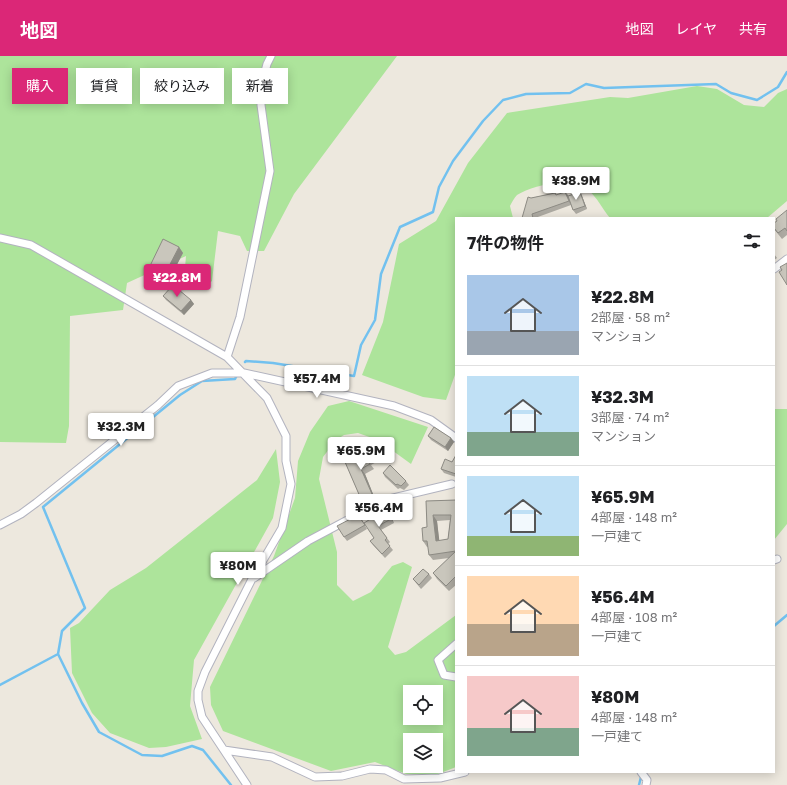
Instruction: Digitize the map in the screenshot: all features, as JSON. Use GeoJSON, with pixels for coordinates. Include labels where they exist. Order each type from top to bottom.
{"type":"FeatureCollection","features":[{"type":"Feature","properties":{"kind":"street"},"geometry":{"type":"LineString","coordinates":[[227,357],[240,317],[270,171],[261,105],[262,83],[267,64],[271,56]]}},
{"type":"Feature","properties":{"kind":"street"},"geometry":{"type":"LineString","coordinates":[[0,238],[31,245],[227,357],[267,398],[286,436],[286,461],[291,484],[282,528],[252,579],[205,672],[198,691],[198,700],[202,717],[247,785]]}},
{"type":"Feature","properties":{"kind":"street"},"geometry":{"type":"LineString","coordinates":[[775,268],[787,259]]}},
{"type":"Feature","properties":{"kind":"street"},"geometry":{"type":"LineString","coordinates":[[0,525],[21,514],[36,503],[158,405],[178,386],[212,373],[244,373],[394,406],[431,420],[455,437]]}},
{"type":"Feature","properties":{"kind":"street"},"geometry":{"type":"LineString","coordinates":[[252,579],[308,541],[385,500],[452,484]]}},
{"type":"Feature","properties":{"kind":"street"},"geometry":{"type":"LineString","coordinates":[[455,645],[438,660],[444,675],[455,677]]}},
{"type":"Feature","properties":{"kind":"street"},"geometry":{"type":"LineString","coordinates":[[224,750],[272,757],[315,777],[342,776],[370,769],[386,770],[404,778],[440,778],[461,773]]}},
{"type":"Feature","properties":{"kind":"street"},"geometry":{"type":"LineString","coordinates":[[642,773],[647,780],[646,785]]}},
{"type":"Feature","properties":{"kind":"green space"},"geometry":{"type":"Polygon","coordinates":[[[0,56],[397,56],[294,194],[264,251],[247,251],[240,236],[218,231],[212,281],[202,290],[184,279],[186,256],[127,283],[123,310],[70,316],[69,426],[66,443],[0,442],[0,56]]]}},
{"type":"Feature","properties":{"kind":"green space"},"geometry":{"type":"Polygon","coordinates":[[[697,86],[717,89],[744,105],[764,107],[778,93],[787,89],[787,201],[768,217],[609,217],[589,191],[573,184],[563,183],[543,185],[524,191],[517,195],[510,206],[513,217],[455,217],[455,375],[446,400],[423,397],[362,375],[383,322],[399,244],[436,221],[468,163],[507,113],[610,97],[628,98],[697,86]]]}},
{"type":"Feature","properties":{"kind":"green space"},"geometry":{"type":"Polygon","coordinates":[[[349,401],[428,427],[411,464],[378,440],[358,433],[344,435],[336,440],[323,457],[319,479],[337,552],[337,585],[353,601],[371,592],[392,566],[403,562],[412,567],[388,647],[395,655],[406,652],[455,616],[455,767],[443,772],[443,733],[403,733],[403,773],[375,762],[331,771],[223,731],[211,705],[210,687],[274,556],[295,498],[298,461],[310,432],[328,406],[349,401]]]}},
{"type":"Feature","properties":{"kind":"green space"},"geometry":{"type":"Polygon","coordinates":[[[775,409],[787,409],[787,524],[775,539],[775,409]]]}},
{"type":"Feature","properties":{"kind":"green space"},"geometry":{"type":"Polygon","coordinates":[[[276,449],[280,482],[273,518],[194,660],[190,706],[202,739],[166,747],[149,748],[110,733],[92,713],[72,673],[70,628],[79,623],[110,590],[146,568],[257,480],[276,449]]]}},
{"type":"Feature","properties":{"kind":"green space"},"geometry":{"type":"Polygon","coordinates":[[[403,773],[441,773],[438,774],[403,773]]]}},
{"type":"Feature","properties":{"kind":"building"},"geometry":{"type":"Polygon","coordinates":[[[565,192],[569,201],[532,214],[533,217],[522,217],[528,197],[531,198],[555,193],[556,195],[565,192]]]}},
{"type":"Feature","properties":{"kind":"building"},"geometry":{"type":"Polygon","coordinates":[[[580,192],[585,206],[573,210],[568,196],[580,192]]]}},
{"type":"Feature","properties":{"kind":"building"},"geometry":{"type":"Polygon","coordinates":[[[787,210],[787,231],[785,228],[778,233],[775,229],[776,219],[787,210]]]}},
{"type":"Feature","properties":{"kind":"building"},"geometry":{"type":"Polygon","coordinates":[[[163,239],[179,247],[167,270],[164,269],[161,275],[149,268],[163,239]]]}},
{"type":"Feature","properties":{"kind":"building"},"geometry":{"type":"Polygon","coordinates":[[[787,263],[787,285],[779,272],[782,270],[780,267],[787,263]]]}},
{"type":"Feature","properties":{"kind":"building"},"geometry":{"type":"Polygon","coordinates":[[[173,285],[191,300],[181,311],[163,296],[173,285]]]}},
{"type":"Feature","properties":{"kind":"building"},"geometry":{"type":"Polygon","coordinates":[[[434,427],[451,438],[445,447],[428,436],[434,427]]]}},
{"type":"Feature","properties":{"kind":"building"},"geometry":{"type":"Polygon","coordinates":[[[372,446],[377,455],[368,460],[370,464],[361,469],[372,494],[361,499],[345,462],[364,453],[363,451],[372,446]]]}},
{"type":"Feature","properties":{"kind":"building"},"geometry":{"type":"Polygon","coordinates":[[[455,457],[455,474],[441,469],[445,459],[452,462],[455,457]]]}},
{"type":"Feature","properties":{"kind":"building"},"geometry":{"type":"Polygon","coordinates":[[[390,465],[406,481],[401,486],[396,485],[383,473],[390,465]]]}},
{"type":"Feature","properties":{"kind":"building"},"geometry":{"type":"Polygon","coordinates":[[[455,500],[455,551],[429,555],[427,541],[423,541],[422,528],[427,527],[426,501],[455,500]],[[433,515],[436,541],[448,539],[451,515],[433,515]]]}},
{"type":"Feature","properties":{"kind":"building"},"geometry":{"type":"Polygon","coordinates":[[[383,503],[391,519],[378,526],[387,538],[385,540],[390,546],[382,554],[370,541],[374,538],[364,523],[377,515],[374,508],[383,503]]]}},
{"type":"Feature","properties":{"kind":"building"},"geometry":{"type":"Polygon","coordinates":[[[358,515],[365,525],[344,537],[337,526],[358,515]]]}},
{"type":"Feature","properties":{"kind":"building"},"geometry":{"type":"Polygon","coordinates":[[[455,552],[455,577],[446,586],[433,573],[455,552]]]}},
{"type":"Feature","properties":{"kind":"building"},"geometry":{"type":"Polygon","coordinates":[[[423,569],[429,574],[419,585],[413,579],[423,569]]]}},
{"type":"Feature","properties":{"kind":"waterway"},"geometry":{"type":"LineString","coordinates":[[245,362],[273,363],[354,376],[361,345],[375,320],[381,274],[400,227],[433,212],[439,187],[453,161],[483,121],[503,100],[526,94],[570,93],[586,84],[604,88],[716,84],[731,93],[757,100],[778,87],[787,72]]}},
{"type":"Feature","properties":{"kind":"waterway"},"geometry":{"type":"LineString","coordinates":[[231,785],[203,750],[192,746],[162,756],[142,755],[99,732],[82,703],[58,654],[62,631],[85,608],[43,507],[180,395],[202,381],[235,379],[236,377]]}},
{"type":"Feature","properties":{"kind":"waterway"},"geometry":{"type":"LineString","coordinates":[[775,625],[787,615]]}},
{"type":"Feature","properties":{"kind":"waterway"},"geometry":{"type":"LineString","coordinates":[[0,685],[58,654]]}},
{"type":"Feature","properties":{"kind":"waterway"},"geometry":{"type":"LineString","coordinates":[[639,785],[641,777]]}}]}
